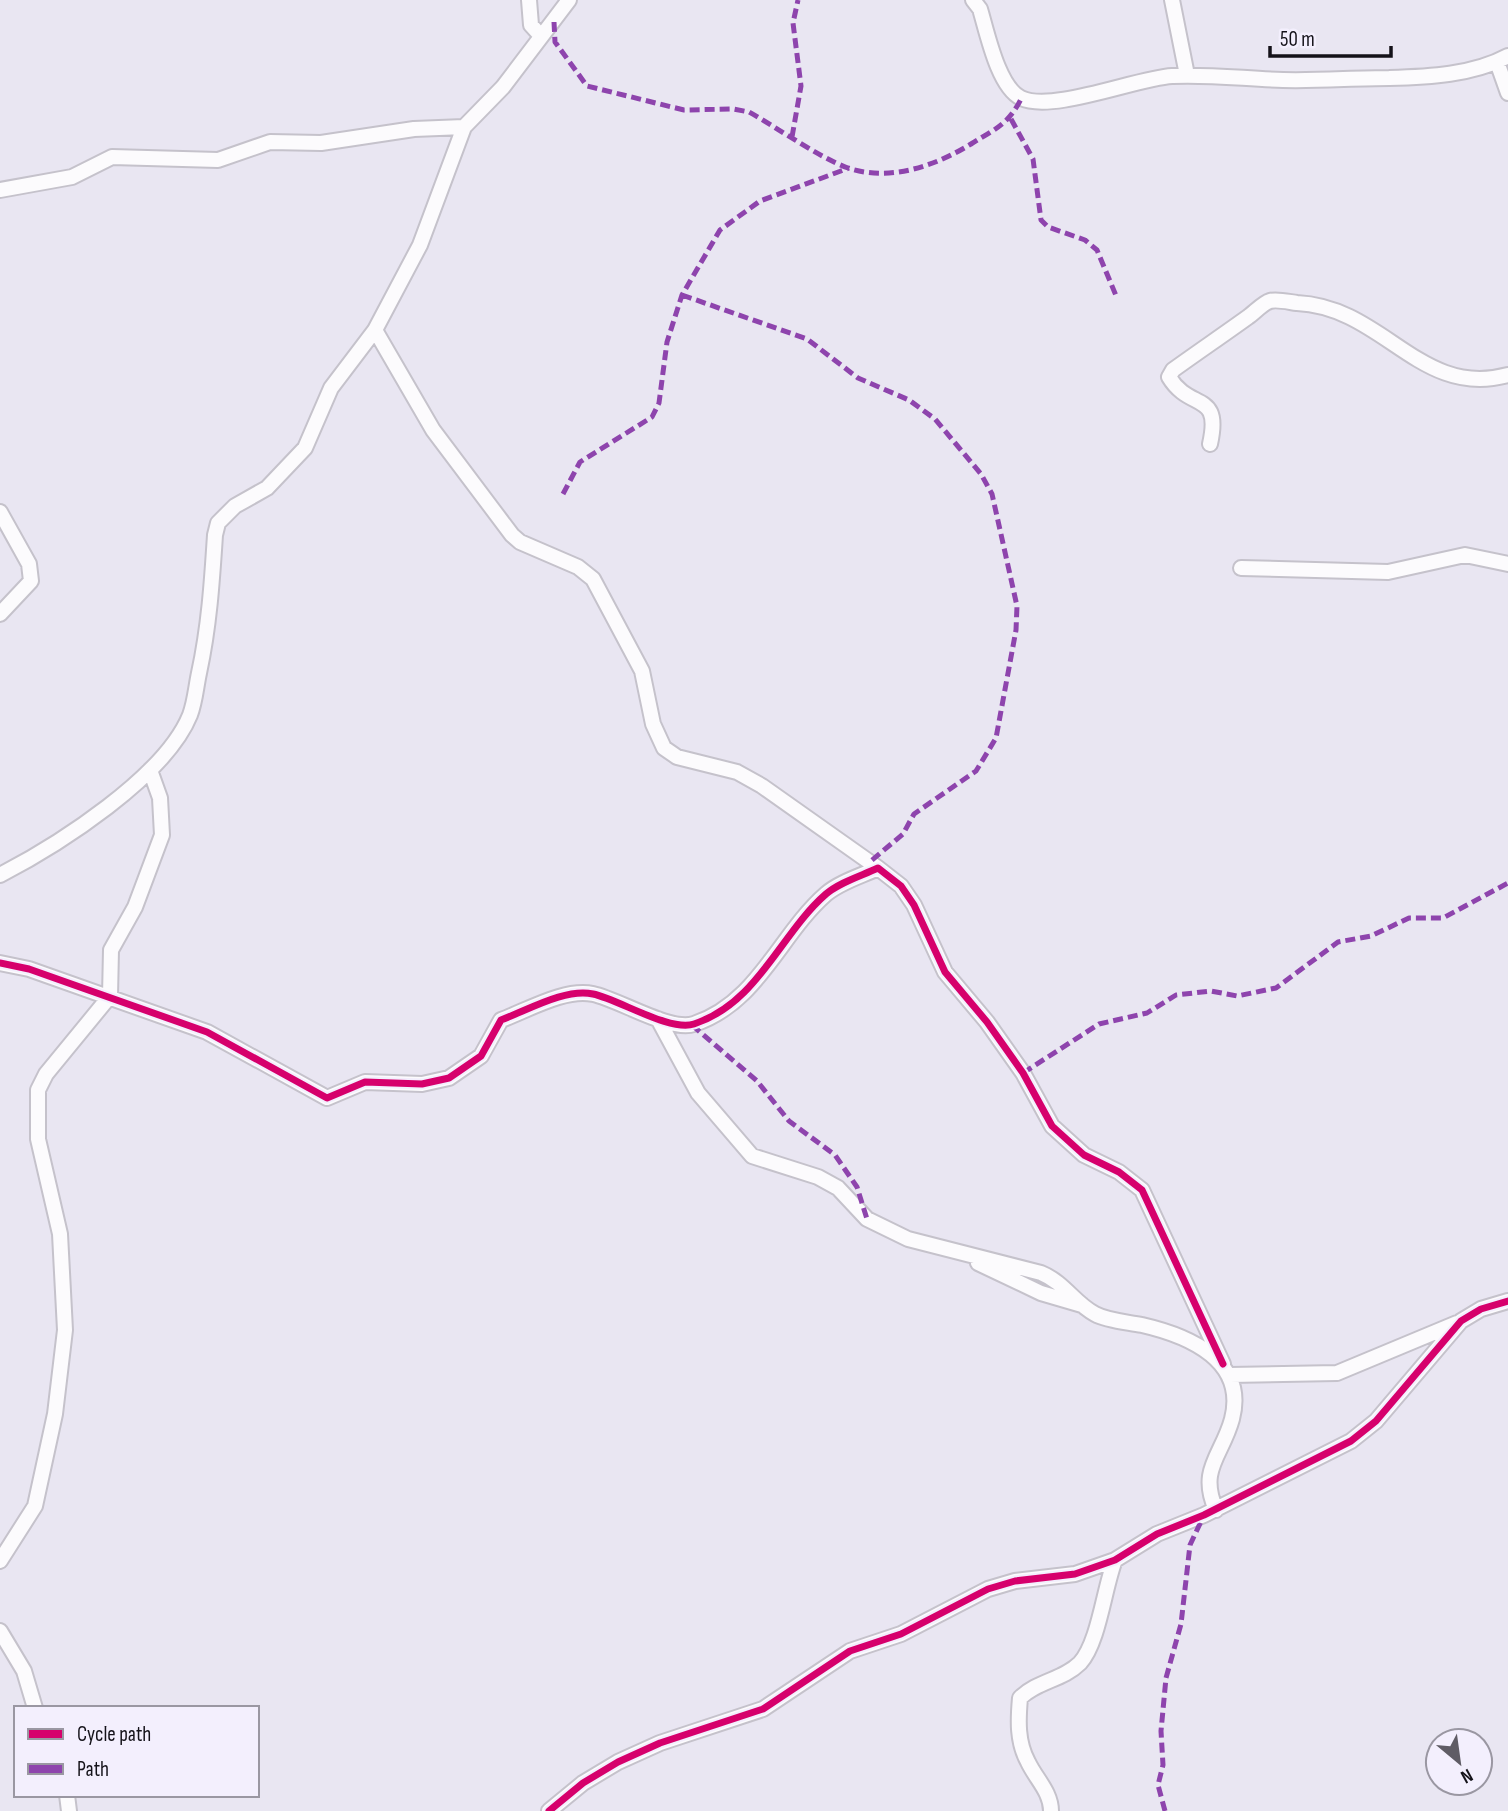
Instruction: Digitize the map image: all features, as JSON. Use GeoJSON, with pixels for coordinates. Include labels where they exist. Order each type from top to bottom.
{"type":"FeatureCollection","features":[{"type":"Feature","properties":{"kind":"street"},"geometry":{"type":"LineString","coordinates":[[529,0],[531,25],[541,36]]}},
{"type":"Feature","properties":{"kind":"street"},"geometry":{"type":"LineString","coordinates":[[0,875],[84,824],[150,770],[177,740],[191,713],[210,623],[218,523],[235,506],[267,488],[305,448],[331,387],[375,330],[420,245],[464,127],[503,87],[569,0]]}},
{"type":"Feature","properties":{"kind":"street"},"geometry":{"type":"LineString","coordinates":[[974,0],[980,9],[1007,86],[1021,99],[1042,101],[1104,93],[1168,76],[1286,80],[1420,77],[1454,73],[1502,59],[1508,93]]}},
{"type":"Feature","properties":{"kind":"street"},"geometry":{"type":"LineString","coordinates":[[1172,0],[1187,75]]}},
{"type":"Feature","properties":{"kind":"street"},"geometry":{"type":"LineString","coordinates":[[0,190],[72,177],[113,157],[218,160],[270,142],[321,143],[414,129],[464,127]]}},
{"type":"Feature","properties":{"kind":"street"},"geometry":{"type":"LineString","coordinates":[[1210,444],[1213,414],[1207,406],[1178,391],[1169,377],[1173,370],[1270,301],[1314,303],[1338,310],[1382,333],[1431,369],[1456,379],[1492,379],[1508,375]]}},
{"type":"Feature","properties":{"kind":"street"},"geometry":{"type":"LineString","coordinates":[[375,330],[433,430],[512,535],[520,542],[578,567],[593,579],[642,671],[653,724],[664,748],[677,757],[737,772],[762,786],[901,886],[914,905],[945,972],[987,1022],[1023,1073],[1052,1126],[1084,1155],[1119,1172],[1142,1190],[1227,1369],[1235,1400],[1231,1421],[1209,1473],[1209,1495],[1216,1510]]}},
{"type":"Feature","properties":{"kind":"street"},"geometry":{"type":"LineString","coordinates":[[0,512],[29,565],[31,581],[0,614]]}},
{"type":"Feature","properties":{"kind":"street"},"geometry":{"type":"LineString","coordinates":[[1241,568],[1388,572],[1445,557],[1465,555],[1508,564]]}},
{"type":"Feature","properties":{"kind":"street"},"geometry":{"type":"LineString","coordinates":[[0,1561],[35,1506],[55,1414],[65,1329],[60,1234],[38,1139],[38,1090],[46,1074],[110,996],[111,950],[135,907],[162,835],[160,798],[150,770]]}},
{"type":"Feature","properties":{"kind":"street"},"geometry":{"type":"LineString","coordinates":[[0,962],[110,996],[207,1032],[327,1098],[365,1082],[422,1084],[449,1078],[481,1056],[501,1020],[573,994],[593,994],[658,1019],[692,1026],[719,1013],[757,979],[824,896],[834,888],[878,868]]}},
{"type":"Feature","properties":{"kind":"street"},"geometry":{"type":"LineString","coordinates":[[658,1019],[698,1093],[752,1156],[818,1177],[838,1188],[867,1219],[908,1239],[1041,1273],[1058,1280],[1097,1315],[1146,1326],[1201,1346],[1227,1369],[1337,1373],[1461,1321],[1481,1309],[1508,1301]]}},
{"type":"Feature","properties":{"kind":"street"},"geometry":{"type":"LineString","coordinates":[[549,1811],[583,1783],[618,1762],[660,1743],[763,1709],[850,1651],[901,1634],[988,1589],[1015,1581],[1075,1574],[1115,1560],[1157,1534],[1216,1510],[1352,1441],[1376,1421],[1461,1321]]}},
{"type":"Feature","properties":{"kind":"street"},"geometry":{"type":"LineString","coordinates":[[1051,1811],[1051,1800],[1027,1761],[1021,1745],[1018,1728],[1020,1698],[1032,1685],[1061,1675],[1081,1662],[1094,1634],[1115,1560]]}},
{"type":"Feature","properties":{"kind":"street"},"geometry":{"type":"LineString","coordinates":[[0,1631],[24,1671],[34,1706]]}},
{"type":"Feature","properties":{"kind":"marked path"},"geometry":{"type":"LineString","coordinates":[[792,137],[801,86],[793,23],[798,0]]}},
{"type":"Feature","properties":{"kind":"marked path"},"geometry":{"type":"LineString","coordinates":[[554,22],[555,42],[587,86],[684,110],[733,109],[749,112],[824,157],[864,172],[912,170],[943,159],[1000,126],[1021,99]]}},
{"type":"Feature","properties":{"kind":"marked path"},"geometry":{"type":"LineString","coordinates":[[1011,119],[1033,159],[1041,220],[1048,227],[1085,240],[1097,250],[1117,298]]}},
{"type":"Feature","properties":{"kind":"marked path"},"geometry":{"type":"LineString","coordinates":[[563,494],[580,462],[652,417],[659,403],[667,342],[682,295],[720,230],[760,201],[849,168]]}},
{"type":"Feature","properties":{"kind":"marked path"},"geometry":{"type":"LineString","coordinates":[[682,295],[807,339],[858,378],[909,400],[935,419],[981,474],[992,494],[1017,606],[1016,630],[996,738],[976,771],[914,814],[903,834],[871,861]]}},
{"type":"Feature","properties":{"kind":"marked path"},"geometry":{"type":"LineString","coordinates":[[1023,1073],[1099,1024],[1147,1013],[1176,995],[1211,991],[1237,996],[1276,988],[1338,942],[1371,936],[1409,918],[1443,918],[1508,883]]}},
{"type":"Feature","properties":{"kind":"marked path"},"geometry":{"type":"LineString","coordinates":[[692,1025],[757,1081],[789,1121],[835,1155],[857,1187],[867,1219]]}},
{"type":"Feature","properties":{"kind":"marked path"},"geometry":{"type":"LineString","coordinates":[[1165,1811],[1158,1785],[1163,1765],[1161,1731],[1166,1678],[1181,1624],[1190,1545],[1204,1515]]}},
{"type":"Feature","properties":{"kind":"cycle path"},"geometry":{"type":"LineString","coordinates":[[0,963],[29,969],[207,1032],[327,1098],[365,1082],[422,1084],[449,1078],[481,1056],[501,1020],[571,994],[593,994],[658,1019],[684,1025],[694,1024],[716,1014],[752,984],[795,928],[826,894],[878,868],[901,886],[914,905],[945,972],[987,1022],[1023,1073],[1052,1126],[1084,1155],[1119,1172],[1142,1190],[1223,1364]]}},
{"type":"Feature","properties":{"kind":"cycle path"},"geometry":{"type":"LineString","coordinates":[[549,1811],[583,1783],[618,1762],[660,1743],[763,1709],[850,1651],[901,1634],[988,1589],[1015,1581],[1075,1574],[1115,1560],[1157,1534],[1204,1515],[1351,1441],[1376,1421],[1461,1321],[1481,1309],[1508,1301]]}}]}
